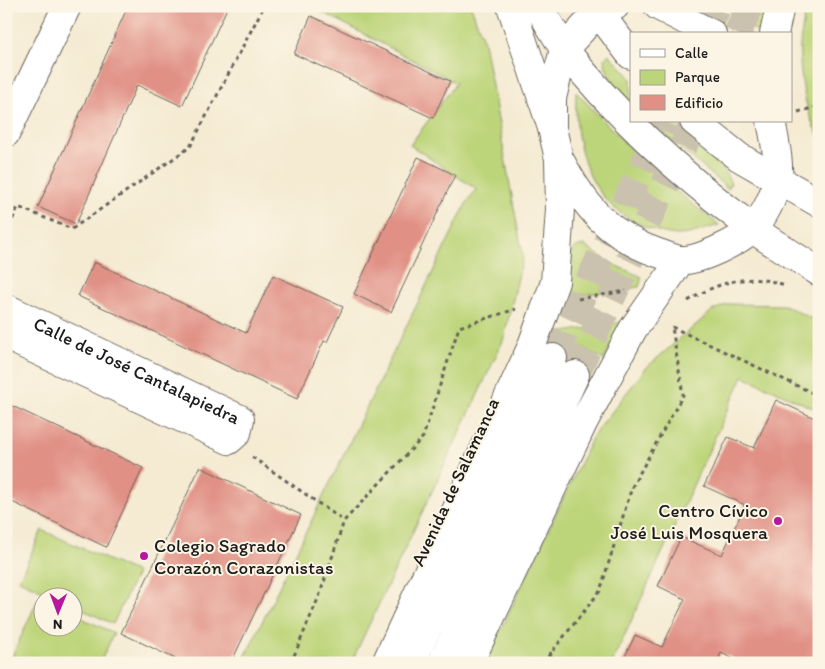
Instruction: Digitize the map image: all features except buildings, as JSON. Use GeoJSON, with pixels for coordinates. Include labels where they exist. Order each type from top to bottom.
{"type":"FeatureCollection","features":[{"type":"Feature","properties":{"kind":"main road"},"geometry":{"type":"LineString","coordinates":[[6,133],[68,6]]}},
{"type":"Feature","properties":{"kind":"main road"},"geometry":{"type":"LineString","coordinates":[[386,663],[531,348],[555,282],[560,209],[559,159],[552,128],[511,6]]}},
{"type":"Feature","properties":{"kind":"main road"},"geometry":{"type":"LineString","coordinates":[[538,6],[564,49],[594,87],[624,119],[753,228],[819,272]]}},
{"type":"Feature","properties":{"kind":"main road"},"geometry":{"type":"LineString","coordinates":[[658,6],[708,32]]}},
{"type":"Feature","properties":{"kind":"main road"},"geometry":{"type":"LineString","coordinates":[[774,32],[780,6]]}},
{"type":"Feature","properties":{"kind":"main road"},"geometry":{"type":"LineString","coordinates":[[552,128],[552,98],[564,49],[602,8],[630,53]]}},
{"type":"Feature","properties":{"kind":"main road"},"geometry":{"type":"LineString","coordinates":[[695,122],[739,157],[819,204]]}},
{"type":"Feature","properties":{"kind":"main road"},"geometry":{"type":"LineString","coordinates":[[559,159],[579,195],[597,216],[625,240],[681,260],[718,251],[753,228],[767,205],[778,181],[775,140],[771,122]]}},
{"type":"Feature","properties":{"kind":"main road"},"geometry":{"type":"LineString","coordinates":[[469,663],[582,423],[633,329],[665,303],[681,260]]}},
{"type":"Feature","properties":{"kind":"main road","name":"Calle de José Cantalapiedra"},"geometry":{"type":"LineString","coordinates":[[6,308],[240,419],[237,434],[229,440],[6,336]]}},
{"type":"Feature","properties":{"kind":"main road","name":"Avenida de Salamanca"},"geometry":{"type":"LineString","coordinates":[[411,663],[553,358]]}},
{"type":"Feature","properties":{"kind":"main road"},"geometry":{"type":"LineString","coordinates":[[442,663],[575,375]]}},
{"type":"Feature","properties":{"kind":"path"},"geometry":{"type":"LineString","coordinates":[[6,234],[18,207],[72,230],[190,147],[264,6]]}},
{"type":"Feature","properties":{"kind":"path"},"geometry":{"type":"LineString","coordinates":[[798,112],[819,106]]}},
{"type":"Feature","properties":{"kind":"path"},"geometry":{"type":"LineString","coordinates":[[547,305],[625,291],[665,303],[734,280],[767,279],[792,287]]}},
{"type":"Feature","properties":{"kind":"path"},"geometry":{"type":"LineString","coordinates":[[291,663],[320,594],[344,522],[423,437],[460,327],[519,308]]}},
{"type":"Feature","properties":{"kind":"path"},"geometry":{"type":"LineString","coordinates":[[543,663],[600,591],[632,487],[683,396],[672,327],[819,396]]}},
{"type":"Feature","properties":{"kind":"path"},"geometry":{"type":"LineString","coordinates":[[229,440],[344,522]]}},
{"type":"Feature","properties":{"kind":"path"},"geometry":{"type":"LineString","coordinates":[[550,652],[553,663]]}},
{"type":"Feature","properties":{"kind":"green space"},"geometry":{"type":"Polygon","coordinates":[[[311,6],[471,6],[484,42],[523,257],[503,341],[351,663],[242,663],[466,204],[476,189],[410,145],[456,83],[311,6]]]}},
{"type":"Feature","properties":{"kind":"green space"},"geometry":{"type":"Polygon","coordinates":[[[725,6],[770,6],[757,32],[725,6]]]}},
{"type":"Feature","properties":{"kind":"green space"},"geometry":{"type":"Polygon","coordinates":[[[804,6],[819,6],[819,136],[810,117],[802,79],[800,45],[804,6]]]}},
{"type":"Feature","properties":{"kind":"green space"},"geometry":{"type":"Polygon","coordinates":[[[609,54],[630,77],[630,102],[613,82],[605,65],[605,58],[609,54]]]}},
{"type":"Feature","properties":{"kind":"green space"},"geometry":{"type":"Polygon","coordinates":[[[576,92],[656,175],[719,225],[684,235],[664,233],[639,224],[621,213],[607,200],[595,185],[581,150],[576,112],[576,92]]]}},
{"type":"Feature","properties":{"kind":"green space"},"geometry":{"type":"Polygon","coordinates":[[[650,122],[674,122],[694,143],[719,162],[731,183],[728,189],[650,122]]]}},
{"type":"Feature","properties":{"kind":"green space"},"geometry":{"type":"Polygon","coordinates":[[[583,245],[612,264],[642,277],[639,287],[562,298],[571,252],[576,247],[583,245]]]}},
{"type":"Feature","properties":{"kind":"green space"},"geometry":{"type":"Polygon","coordinates":[[[729,304],[784,305],[819,322],[819,411],[743,376],[612,663],[485,663],[593,436],[646,368],[713,310],[729,304]]]}},
{"type":"Feature","properties":{"kind":"green space"},"geometry":{"type":"Polygon","coordinates":[[[622,322],[604,360],[553,334],[622,322]]]}},
{"type":"Feature","properties":{"kind":"green space"},"geometry":{"type":"Polygon","coordinates":[[[42,530],[137,573],[113,624],[82,609],[82,586],[32,586],[19,580],[42,530]]]}},
{"type":"Feature","properties":{"kind":"green space"},"geometry":{"type":"Polygon","coordinates":[[[32,612],[32,636],[82,636],[82,618],[114,633],[100,663],[9,663],[32,612]]]}},
{"type":"Feature","properties":{"kind":"tunnel"},"geometry":{"type":"LineString","coordinates":[[706,32],[718,6]]}},
{"type":"Feature","properties":{"kind":"tunnel"},"geometry":{"type":"LineString","coordinates":[[738,32],[750,6]]}},
{"type":"Feature","properties":{"kind":"tunnel"},"geometry":{"type":"LineString","coordinates":[[553,358],[664,122]]}},
{"type":"Feature","properties":{"kind":"tunnel"},"geometry":{"type":"LineString","coordinates":[[575,375],[695,122]]}},
{"type":"Feature","properties":{"kind":"place","name":"Centro Cívico José Luis Mosquera"},"geometry":{"type":"Point","coordinates":[778,521]}},
{"type":"Feature","properties":{"kind":"place","name":"Colegio Sagrado Corazón Corazonistas"},"geometry":{"type":"Point","coordinates":[144,556]}}]}
